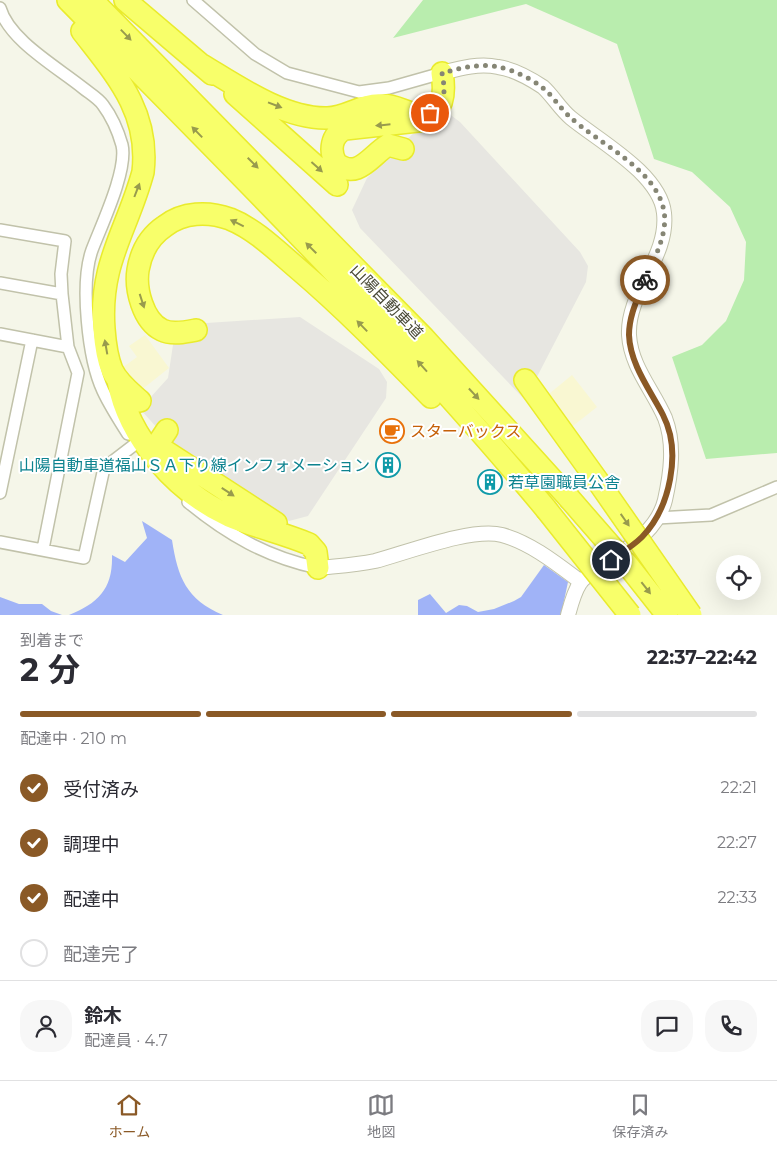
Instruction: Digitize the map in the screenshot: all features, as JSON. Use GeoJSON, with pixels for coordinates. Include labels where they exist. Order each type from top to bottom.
{"type":"FeatureCollection","features":[{"type":"Feature","properties":{"kind":"highway"},"geometry":{"type":"LineString","coordinates":[[56,0],[108,64],[129,96],[142,130],[145,157],[143,172],[114,247],[104,293],[105,344],[112,370],[118,379],[140,401]]}},
{"type":"Feature","properties":{"kind":"highway","name":"山陽自動車道"},"geometry":{"type":"LineString","coordinates":[[68,0],[340,278],[499,452],[630,615]]}},
{"type":"Feature","properties":{"kind":"highway","name":"山陽自動車道"},"geometry":{"type":"LineString","coordinates":[[92,0],[417,332],[569,498],[630,568],[667,615]]}},
{"type":"Feature","properties":{"kind":"highway"},"geometry":{"type":"LineString","coordinates":[[125,0],[202,65],[337,185]]}},
{"type":"Feature","properties":{"kind":"highway"},"geometry":{"type":"LineString","coordinates":[[202,65],[268,102],[308,116],[327,118],[344,116],[376,104],[391,105],[420,115],[430,113],[439,107],[444,97],[442,73]]}},
{"type":"Feature","properties":{"kind":"highway"},"geometry":{"type":"LineString","coordinates":[[403,149],[388,145],[363,166],[353,170],[344,168],[336,163],[332,148],[337,134],[345,129],[424,120],[435,116],[444,108],[447,98],[447,88],[442,73]]}},
{"type":"Feature","properties":{"kind":"highway"},"geometry":{"type":"LineString","coordinates":[[196,330],[173,332],[162,330],[153,323],[141,298],[138,274],[144,250],[159,230],[171,221],[184,216],[214,215],[243,226],[258,236],[346,310],[516,484],[546,509]]}},
{"type":"Feature","properties":{"kind":"highway"},"geometry":{"type":"LineString","coordinates":[[118,379],[125,406],[139,432],[158,460],[178,481],[220,511],[309,544],[316,552],[318,568]]}},
{"type":"Feature","properties":{"kind":"highway"},"geometry":{"type":"LineString","coordinates":[[525,380],[691,615]]}},
{"type":"Feature","properties":{"kind":"highway"},"geometry":{"type":"LineString","coordinates":[[167,430],[159,442],[162,449],[273,522],[312,540],[318,548],[318,568]]}},
{"type":"Feature","properties":{"kind":"street"},"geometry":{"type":"LineString","coordinates":[[193,0],[255,54],[287,73],[359,92],[389,88],[471,65],[499,67],[522,76],[543,88],[569,116],[637,169],[658,192],[664,212],[664,231],[631,315],[629,335],[634,359],[665,418],[672,442],[670,474],[664,502],[657,518],[641,538],[581,582],[568,615]]}},
{"type":"Feature","properties":{"kind":"street"},"geometry":{"type":"LineString","coordinates":[[0,8],[10,30],[102,103],[114,122],[122,148],[119,176],[109,209],[91,252],[87,286],[92,355],[102,390],[134,445],[163,480],[212,522],[278,558],[318,568],[374,561],[473,534],[499,534],[517,540],[541,554],[581,582]]}},
{"type":"Feature","properties":{"kind":"street"},"geometry":{"type":"LineString","coordinates":[[0,230],[65,242],[61,274],[62,294],[68,347],[78,373],[43,549]]}},
{"type":"Feature","properties":{"kind":"street"},"geometry":{"type":"LineString","coordinates":[[0,283],[62,294]]}},
{"type":"Feature","properties":{"kind":"street"},"geometry":{"type":"LineString","coordinates":[[0,334],[68,347]]}},
{"type":"Feature","properties":{"kind":"street"},"geometry":{"type":"LineString","coordinates":[[0,493],[32,340]]}},
{"type":"Feature","properties":{"kind":"street"},"geometry":{"type":"LineString","coordinates":[[0,542],[84,558],[104,468],[134,445]]}},
{"type":"Feature","properties":{"kind":"street"},"geometry":{"type":"LineString","coordinates":[[657,518],[710,515],[777,487]]}},
{"type":"Feature","properties":{"kind":"shaded area"},"geometry":{"type":"Polygon","coordinates":[[[448,113],[460,122],[580,252],[588,266],[586,282],[525,400],[360,228],[352,210],[367,178],[421,126],[436,121],[448,113]]]}},
{"type":"Feature","properties":{"kind":"shaded area"},"geometry":{"type":"Polygon","coordinates":[[[300,317],[379,369],[387,382],[386,398],[308,516],[289,521],[179,452],[140,409],[168,378],[176,325],[300,317]]]}},
{"type":"Feature","properties":{"kind":"shaded area"},"geometry":{"type":"Polygon","coordinates":[[[145,335],[169,368],[140,391],[122,368],[137,357],[129,346],[145,335]]]}},
{"type":"Feature","properties":{"kind":"shaded area"},"geometry":{"type":"Polygon","coordinates":[[[572,375],[597,407],[569,429],[544,398],[572,375]]]}},
{"type":"Feature","properties":{"kind":"green space"},"geometry":{"type":"Polygon","coordinates":[[[423,0],[777,0],[777,453],[706,459],[672,357],[702,345],[726,321],[744,280],[746,242],[730,207],[692,172],[654,159],[617,44],[526,4],[393,38],[423,0]]]}},
{"type":"Feature","properties":{"kind":"water"},"geometry":{"type":"Polygon","coordinates":[[[142,521],[172,540],[177,566],[186,586],[200,602],[223,615],[69,615],[89,605],[102,593],[110,577],[112,555],[125,562],[147,538],[142,521]]]}},
{"type":"Feature","properties":{"kind":"water"},"geometry":{"type":"Polygon","coordinates":[[[544,565],[568,582],[561,615],[418,615],[418,600],[430,594],[446,613],[459,605],[467,606],[478,612],[494,609],[521,597],[544,565]]]}},
{"type":"Feature","properties":{"kind":"water"},"geometry":{"type":"Polygon","coordinates":[[[0,597],[19,604],[42,604],[51,611],[62,615],[0,615],[0,597]]]}},
{"type":"Feature","properties":{"kind":"way so far"},"geometry":{"type":"LineString","coordinates":[[430,113],[439,107],[444,97],[445,87],[442,73],[471,65],[499,67],[522,76],[543,88],[569,116],[637,169],[658,192],[664,212],[664,231],[645,280]]}},
{"type":"Feature","properties":{"kind":"place","name":"スターバックス"},"geometry":{"type":"Point","coordinates":[392,431]}},
{"type":"Feature","properties":{"kind":"place","name":"山陽自動車道福山ＳＡ下り線インフォメーション"},"geometry":{"type":"Point","coordinates":[388,465]}},
{"type":"Feature","properties":{"kind":"place","name":"若草園職員公舎"},"geometry":{"type":"Point","coordinates":[490,482]}},
{"type":"Feature","properties":{"kind":"route"},"geometry":{"type":"LineString","coordinates":[[611,560],[641,538],[657,518],[664,502],[670,474],[672,442],[665,418],[634,359],[629,335],[631,315],[645,280]]}}]}
